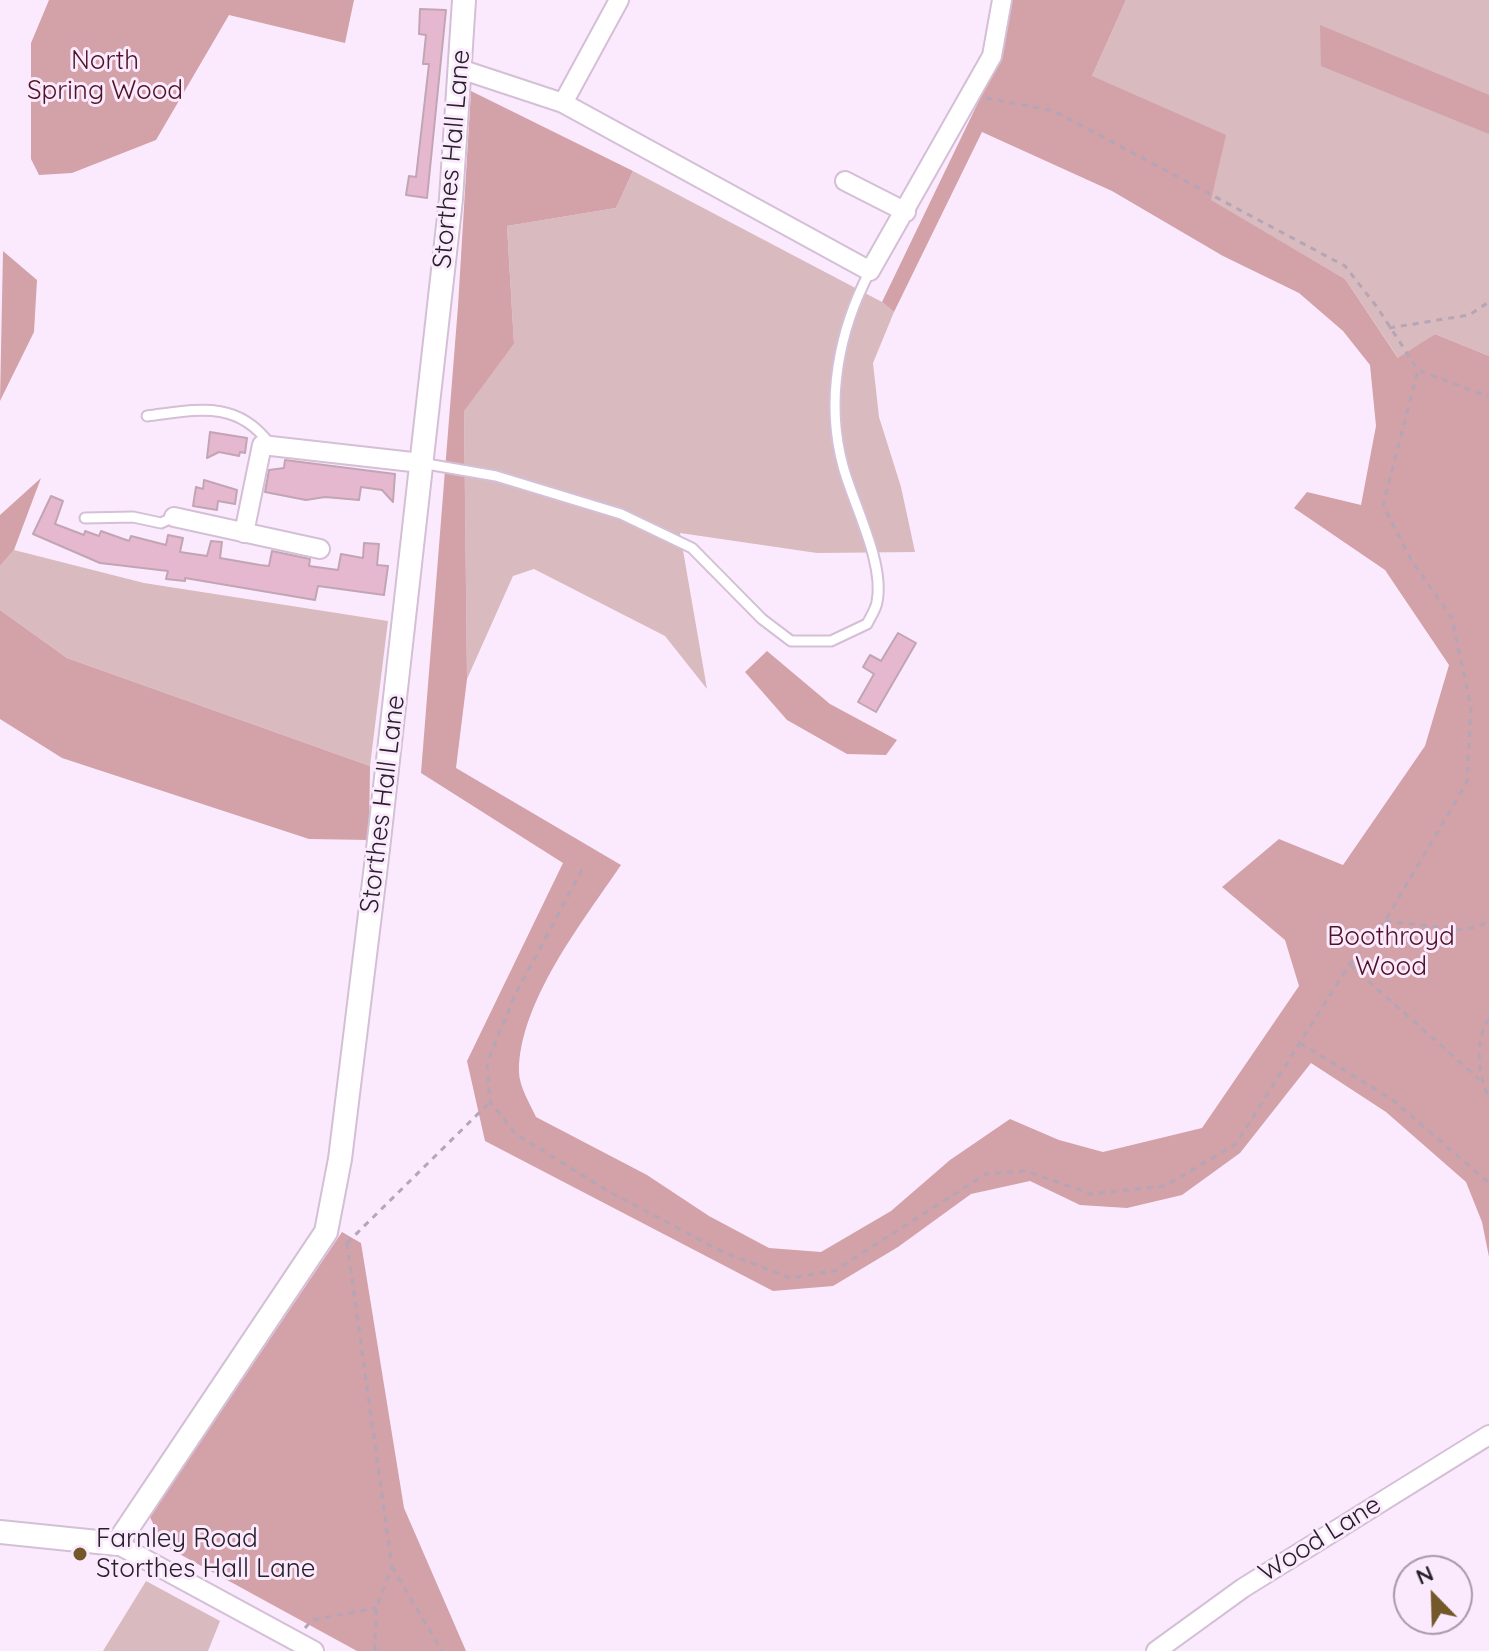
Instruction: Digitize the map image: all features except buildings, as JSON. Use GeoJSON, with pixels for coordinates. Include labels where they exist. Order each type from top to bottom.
{"type":"FeatureCollection","features":[{"type":"Feature","properties":{"kind":"street","name":"Storthes Hall Lane"},"geometry":{"type":"LineString","coordinates":[[117,1544],[326,1232],[340,1159],[376,865],[451,199],[464,0]]}},
{"type":"Feature","properties":{"kind":"street"},"geometry":{"type":"LineString","coordinates":[[563,103],[619,0]]}},
{"type":"Feature","properties":{"kind":"street"},"geometry":{"type":"LineString","coordinates":[[460,69],[563,103],[870,271],[992,56],[1002,0]]}},
{"type":"Feature","properties":{"kind":"street"},"geometry":{"type":"LineString","coordinates":[[845,181],[906,212]]}},
{"type":"Feature","properties":{"kind":"street"},"geometry":{"type":"LineString","coordinates":[[244,533],[262,445],[421,463]]}},
{"type":"Feature","properties":{"kind":"street"},"geometry":{"type":"LineString","coordinates":[[174,517],[320,549]]}},
{"type":"Feature","properties":{"kind":"street","name":"Wood Lane"},"geometry":{"type":"LineString","coordinates":[[1156,1651],[1243,1588],[1489,1435]]}},
{"type":"Feature","properties":{"kind":"street"},"geometry":{"type":"LineString","coordinates":[[0,1532],[117,1544],[314,1651]]}},
{"type":"Feature","properties":{"kind":"lane"},"geometry":{"type":"LineString","coordinates":[[421,463],[496,476],[621,514],[692,548],[762,619],[791,641],[831,641],[867,624],[877,602],[876,570],[842,464],[834,413],[840,347],[850,314],[870,271]]}},
{"type":"Feature","properties":{"kind":"lane"},"geometry":{"type":"LineString","coordinates":[[147,416],[200,410],[242,416],[271,446]]}},
{"type":"Feature","properties":{"kind":"lane"},"geometry":{"type":"LineString","coordinates":[[85,518],[133,517],[161,523],[174,517]]}},
{"type":"Feature","properties":{"kind":"path"},"geometry":{"type":"LineString","coordinates":[[970,95],[1054,111],[1345,266],[1418,370],[1489,397]]}},
{"type":"Feature","properties":{"kind":"path"},"geometry":{"type":"LineString","coordinates":[[1389,328],[1469,315],[1489,302]]}},
{"type":"Feature","properties":{"kind":"path"},"geometry":{"type":"LineString","coordinates":[[582,870],[515,995],[487,1063],[490,1102],[517,1135],[608,1191],[721,1251],[790,1278],[834,1271],[986,1174],[1026,1171],[1091,1194],[1165,1186],[1236,1144],[1349,965],[1385,921],[1467,782],[1471,708],[1452,618],[1410,558],[1383,505],[1418,370]]}},
{"type":"Feature","properties":{"kind":"path"},"geometry":{"type":"LineString","coordinates":[[1385,921],[1465,930],[1489,922]]}},
{"type":"Feature","properties":{"kind":"path"},"geometry":{"type":"LineString","coordinates":[[1349,965],[1479,1079],[1489,1097]]}},
{"type":"Feature","properties":{"kind":"path"},"geometry":{"type":"LineString","coordinates":[[1479,1079],[1482,1029],[1489,1019]]}},
{"type":"Feature","properties":{"kind":"path"},"geometry":{"type":"LineString","coordinates":[[1300,1043],[1393,1100],[1489,1183]]}},
{"type":"Feature","properties":{"kind":"path"},"geometry":{"type":"LineString","coordinates":[[347,1243],[490,1102]]}},
{"type":"Feature","properties":{"kind":"path"},"geometry":{"type":"LineString","coordinates":[[326,1232],[347,1243]]}},
{"type":"Feature","properties":{"kind":"path"},"geometry":{"type":"LineString","coordinates":[[347,1243],[392,1567],[442,1651]]}},
{"type":"Feature","properties":{"kind":"path"},"geometry":{"type":"LineString","coordinates":[[375,1651],[376,1608],[392,1567]]}},
{"type":"Feature","properties":{"kind":"path"},"geometry":{"type":"LineString","coordinates":[[294,1639],[312,1620],[376,1608]]}},
{"type":"Feature","properties":{"kind":"shaded area"},"geometry":{"type":"Polygon","coordinates":[[[1126,0],[1489,0],[1489,356],[1435,334],[1399,359],[1345,279],[1210,200],[1092,76],[1126,0]]]}},
{"type":"Feature","properties":{"kind":"shaded area"},"geometry":{"type":"Polygon","coordinates":[[[633,171],[882,302],[894,312],[873,363],[879,417],[901,487],[915,552],[817,553],[680,533],[707,689],[665,636],[534,569],[513,576],[467,679],[464,410],[514,344],[507,226],[616,208],[633,171]]]}},
{"type":"Feature","properties":{"kind":"shaded area"},"geometry":{"type":"Polygon","coordinates":[[[14,550],[144,583],[388,621],[370,766],[67,658],[0,610],[0,566],[14,550]]]}},
{"type":"Feature","properties":{"kind":"shaded area"},"geometry":{"type":"Polygon","coordinates":[[[146,1581],[220,1621],[208,1651],[103,1651],[146,1581]]]}},
{"type":"Feature","properties":{"kind":"green space","name":"North Spring Wood"},"geometry":{"type":"Polygon","coordinates":[[[49,0],[354,0],[345,43],[229,15],[156,140],[72,173],[39,175],[31,159],[31,43],[49,0]]]}},
{"type":"Feature","properties":{"kind":"green space","name":"Boothroyd Wood"},"geometry":{"type":"Polygon","coordinates":[[[1007,0],[1126,0],[1092,76],[1226,135],[1211,200],[1345,279],[1398,358],[1435,334],[1489,356],[1489,1257],[1482,1222],[1466,1182],[1386,1112],[1311,1063],[1240,1153],[1182,1195],[1127,1208],[1080,1205],[1030,1181],[971,1194],[898,1247],[833,1286],[773,1291],[485,1141],[467,1061],[563,863],[421,773],[458,306],[471,91],[633,171],[616,208],[507,226],[514,344],[464,411],[467,679],[456,768],[621,865],[556,963],[530,1018],[522,1045],[519,1077],[536,1117],[647,1175],[709,1216],[769,1248],[821,1252],[891,1211],[950,1160],[1010,1119],[1059,1140],[1103,1152],[1202,1128],[1299,986],[1285,940],[1222,887],[1279,839],[1343,865],[1425,746],[1449,665],[1385,570],[1294,508],[1307,492],[1361,505],[1376,426],[1370,365],[1343,331],[1299,293],[1223,256],[1112,191],[982,132],[894,312],[882,302],[1000,57],[1007,0]]]}},
{"type":"Feature","properties":{"kind":"green space"},"geometry":{"type":"Polygon","coordinates":[[[1320,25],[1489,95],[1489,134],[1321,66],[1320,25]]]}},
{"type":"Feature","properties":{"kind":"green space"},"geometry":{"type":"Polygon","coordinates":[[[3,251],[37,280],[34,332],[0,401],[3,251]]]}},
{"type":"Feature","properties":{"kind":"green space"},"geometry":{"type":"Polygon","coordinates":[[[41,478],[14,550],[0,566],[0,515],[41,478]]]}},
{"type":"Feature","properties":{"kind":"green space"},"geometry":{"type":"Polygon","coordinates":[[[0,610],[67,658],[370,766],[369,840],[309,839],[62,758],[0,719],[0,610]]]}},
{"type":"Feature","properties":{"kind":"green space"},"geometry":{"type":"Polygon","coordinates":[[[767,651],[830,704],[897,740],[886,755],[847,754],[787,720],[745,672],[767,651]]]}},
{"type":"Feature","properties":{"kind":"green space"},"geometry":{"type":"Polygon","coordinates":[[[342,1232],[361,1243],[404,1508],[466,1651],[357,1651],[163,1545],[150,1517],[342,1232]]]}},
{"type":"Feature","properties":{"kind":"place","name":"Farnley Road Storthes Hall Lane"},"geometry":{"type":"Point","coordinates":[80,1554]}}]}
